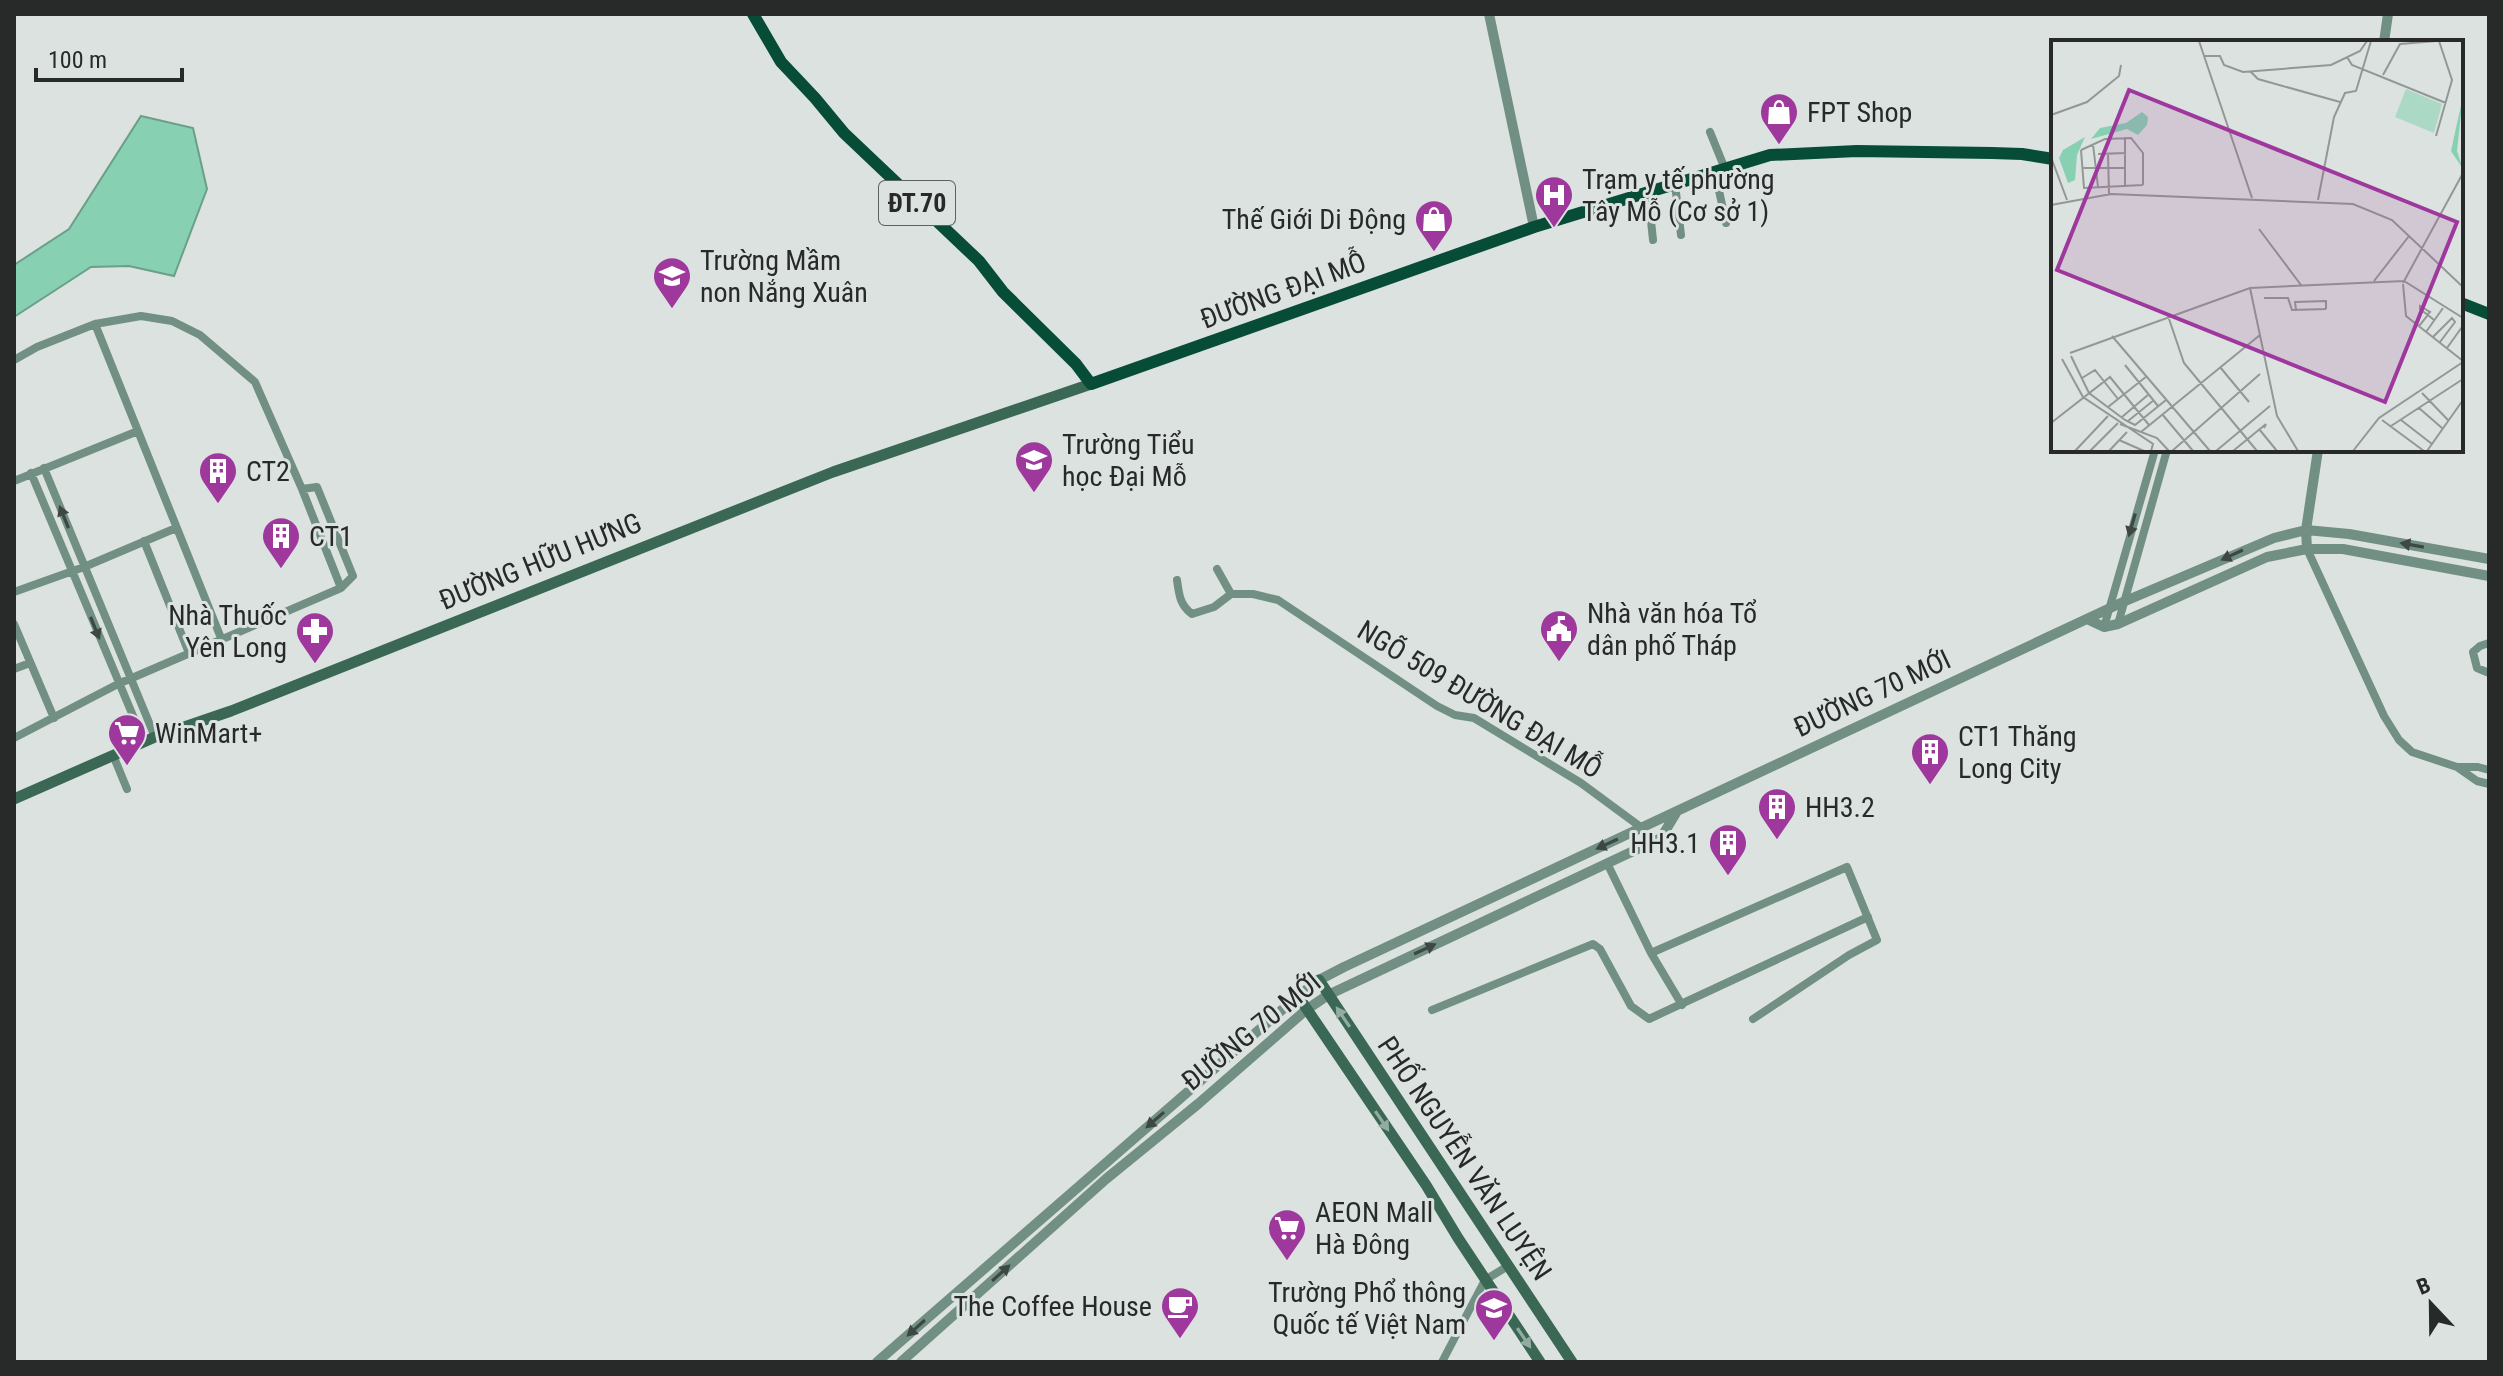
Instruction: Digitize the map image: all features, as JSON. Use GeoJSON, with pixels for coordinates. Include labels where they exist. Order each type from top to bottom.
{"type":"FeatureCollection","features":[{"type":"Feature","properties":{"kind":"main road","name":"ĐT.70"},"geometry":{"type":"LineString","coordinates":[[753,14],[781,62],[844,133],[979,261],[1003,292],[1076,364],[1091,384]]}},
{"type":"Feature","properties":{"kind":"main road","name":"ĐƯỜNG ĐẠI MỖ"},"geometry":{"type":"LineString","coordinates":[[1091,384],[1534,227],[1770,155],[1857,151],[2022,154],[2051,159]]}},
{"type":"Feature","properties":{"kind":"main road"},"geometry":{"type":"LineString","coordinates":[[2463,304],[2489,314]]}},
{"type":"Feature","properties":{"kind":"main road","name":"ĐƯỜNG HỮU HƯNG"},"geometry":{"type":"LineString","coordinates":[[14,799],[149,740],[231,711],[833,472],[1091,384]]}},
{"type":"Feature","properties":{"kind":"main road","name":"PHỐ NGUYỄN VĂN LUYỆN"},"geometry":{"type":"LineString","coordinates":[[1319,980],[1572,1362]]}},
{"type":"Feature","properties":{"kind":"main road","name":"PHỐ NGUYỄN VĂN LUYỆN"},"geometry":{"type":"LineString","coordinates":[[1298,996],[1426,1185],[1540,1362]]}},
{"type":"Feature","properties":{"kind":"street"},"geometry":{"type":"LineString","coordinates":[[1489,14],[1534,227]]}},
{"type":"Feature","properties":{"kind":"street"},"geometry":{"type":"LineString","coordinates":[[2384,40],[2388,14]]}},
{"type":"Feature","properties":{"kind":"street"},"geometry":{"type":"LineString","coordinates":[[1710,132],[1720,170],[1726,223]]}},
{"type":"Feature","properties":{"kind":"street"},"geometry":{"type":"LineString","coordinates":[[1675,184],[1681,235]]}},
{"type":"Feature","properties":{"kind":"street"},"geometry":{"type":"LineString","coordinates":[[1648,192],[1653,240]]}},
{"type":"Feature","properties":{"kind":"street"},"geometry":{"type":"LineString","coordinates":[[14,360],[37,347],[95,324],[141,316],[172,321],[200,335],[255,382],[341,588]]}},
{"type":"Feature","properties":{"kind":"street"},"geometry":{"type":"LineString","coordinates":[[95,324],[221,638]]}},
{"type":"Feature","properties":{"kind":"street"},"geometry":{"type":"LineString","coordinates":[[14,481],[138,431]]}},
{"type":"Feature","properties":{"kind":"street"},"geometry":{"type":"LineString","coordinates":[[2104,627],[2154,452]]}},
{"type":"Feature","properties":{"kind":"street"},"geometry":{"type":"LineString","coordinates":[[2118,624],[2166,452]]}},
{"type":"Feature","properties":{"kind":"street"},"geometry":{"type":"LineString","coordinates":[[2318,452],[2306,530],[2307,549],[2384,716],[2399,740],[2412,752],[2457,767],[2477,781],[2489,784]]}},
{"type":"Feature","properties":{"kind":"street"},"geometry":{"type":"LineString","coordinates":[[44,468],[130,679],[149,740]]}},
{"type":"Feature","properties":{"kind":"street"},"geometry":{"type":"LineString","coordinates":[[31,473],[118,684],[149,740]]}},
{"type":"Feature","properties":{"kind":"street"},"geometry":{"type":"LineString","coordinates":[[14,738],[118,684],[341,588],[353,576],[332,521],[317,487],[302,489]]}},
{"type":"Feature","properties":{"kind":"street"},"geometry":{"type":"LineString","coordinates":[[14,592],[84,567],[176,528]]}},
{"type":"Feature","properties":{"kind":"street","name":"ĐƯỜNG 70 MỚI"},"geometry":{"type":"LineString","coordinates":[[877,1362],[1319,980],[2123,602],[2245,549],[2306,530],[2349,534],[2489,559]]}},
{"type":"Feature","properties":{"kind":"street"},"geometry":{"type":"LineString","coordinates":[[144,541],[189,653]]}},
{"type":"Feature","properties":{"kind":"street"},"geometry":{"type":"LineString","coordinates":[[2087,619],[2104,627],[2118,624],[2267,557],[2307,549],[2343,549],[2489,576]]}},
{"type":"Feature","properties":{"kind":"street"},"geometry":{"type":"LineString","coordinates":[[1177,580],[1184,608],[1192,614],[1214,607],[1231,594],[1217,569]]}},
{"type":"Feature","properties":{"kind":"street","name":"NGÕ 509 ĐƯỜNG ĐẠI MỖ"},"geometry":{"type":"LineString","coordinates":[[1231,594],[1253,594],[1278,600],[1437,706],[1455,715],[1474,718],[1555,766],[1642,828]]}},
{"type":"Feature","properties":{"kind":"street"},"geometry":{"type":"LineString","coordinates":[[14,624],[54,718]]}},
{"type":"Feature","properties":{"kind":"street"},"geometry":{"type":"LineString","coordinates":[[2489,643],[2473,652],[2477,668],[2489,673]]}},
{"type":"Feature","properties":{"kind":"street"},"geometry":{"type":"LineString","coordinates":[[14,669],[30,663]]}},
{"type":"Feature","properties":{"kind":"street"},"geometry":{"type":"LineString","coordinates":[[113,755],[127,789]]}},
{"type":"Feature","properties":{"kind":"street"},"geometry":{"type":"LineString","coordinates":[[2457,767],[2489,770]]}},
{"type":"Feature","properties":{"kind":"street","name":"ĐƯỜNG 70 MỚI"},"geometry":{"type":"LineString","coordinates":[[901,1362],[1106,1179],[1306,1010],[1328,995],[1661,838],[1677,811]]}},
{"type":"Feature","properties":{"kind":"street"},"geometry":{"type":"LineString","coordinates":[[1607,863],[1651,953],[1682,1005]]}},
{"type":"Feature","properties":{"kind":"street"},"geometry":{"type":"LineString","coordinates":[[1651,953],[1847,867],[1877,940],[1753,1019]]}},
{"type":"Feature","properties":{"kind":"street"},"geometry":{"type":"LineString","coordinates":[[1432,1010],[1593,944],[1600,949],[1631,1006],[1649,1019],[1868,917]]}},
{"type":"Feature","properties":{"kind":"street"},"geometry":{"type":"LineString","coordinates":[[1099,1169],[1106,1179]]}},
{"type":"Feature","properties":{"kind":"street"},"geometry":{"type":"LineString","coordinates":[[1442,1362],[1485,1280],[1508,1266]]}},
{"type":"Feature","properties":{"kind":"shaded area"},"geometry":{"type":"Polygon","coordinates":[[[141,116],[193,128],[207,189],[174,276],[129,266],[91,267],[14,317],[14,265],[69,229],[141,116]]]}},
{"type":"Feature","properties":{"kind":"place","name":"FPT Shop"},"geometry":{"type":"Point","coordinates":[1779,146]}},
{"type":"Feature","properties":{"kind":"place","name":"Trạm y tế phường Tây Mỗ (Cơ sở 1)"},"geometry":{"type":"Point","coordinates":[1554,229]}},
{"type":"Feature","properties":{"kind":"place","name":"Thế Giới Di Động"},"geometry":{"type":"Point","coordinates":[1434,253]}},
{"type":"Feature","properties":{"kind":"place","name":"Trường Mầm non Nắng Xuân"},"geometry":{"type":"Point","coordinates":[672,310]}},
{"type":"Feature","properties":{"kind":"place","name":"Trường Tiểu học Đại Mỗ"},"geometry":{"type":"Point","coordinates":[1034,494]}},
{"type":"Feature","properties":{"kind":"place","name":"CT2"},"geometry":{"type":"Point","coordinates":[218,505]}},
{"type":"Feature","properties":{"kind":"place","name":"CT1"},"geometry":{"type":"Point","coordinates":[281,570]}},
{"type":"Feature","properties":{"kind":"place","name":"Nhà văn hóa Tổ dân phố Tháp"},"geometry":{"type":"Point","coordinates":[1559,663]}},
{"type":"Feature","properties":{"kind":"place","name":"Nhà Thuốc Yên Long"},"geometry":{"type":"Point","coordinates":[315,665]}},
{"type":"Feature","properties":{"kind":"place","name":"WinMart+"},"geometry":{"type":"Point","coordinates":[127,767]}},
{"type":"Feature","properties":{"kind":"place","name":"CT1 Thăng Long City"},"geometry":{"type":"Point","coordinates":[1930,786]}},
{"type":"Feature","properties":{"kind":"place","name":"HH3.2"},"geometry":{"type":"Point","coordinates":[1777,841]}},
{"type":"Feature","properties":{"kind":"place","name":"HH3.1"},"geometry":{"type":"Point","coordinates":[1728,877]}},
{"type":"Feature","properties":{"kind":"place","name":"AEON Mall Hà Đông"},"geometry":{"type":"Point","coordinates":[1287,1262]}},
{"type":"Feature","properties":{"kind":"place","name":"The Coffee House"},"geometry":{"type":"Point","coordinates":[1180,1340]}},
{"type":"Feature","properties":{"kind":"place","name":"Trường Phổ thông Quốc tế Việt Nam"},"geometry":{"type":"Point","coordinates":[1494,1342]}}]}
